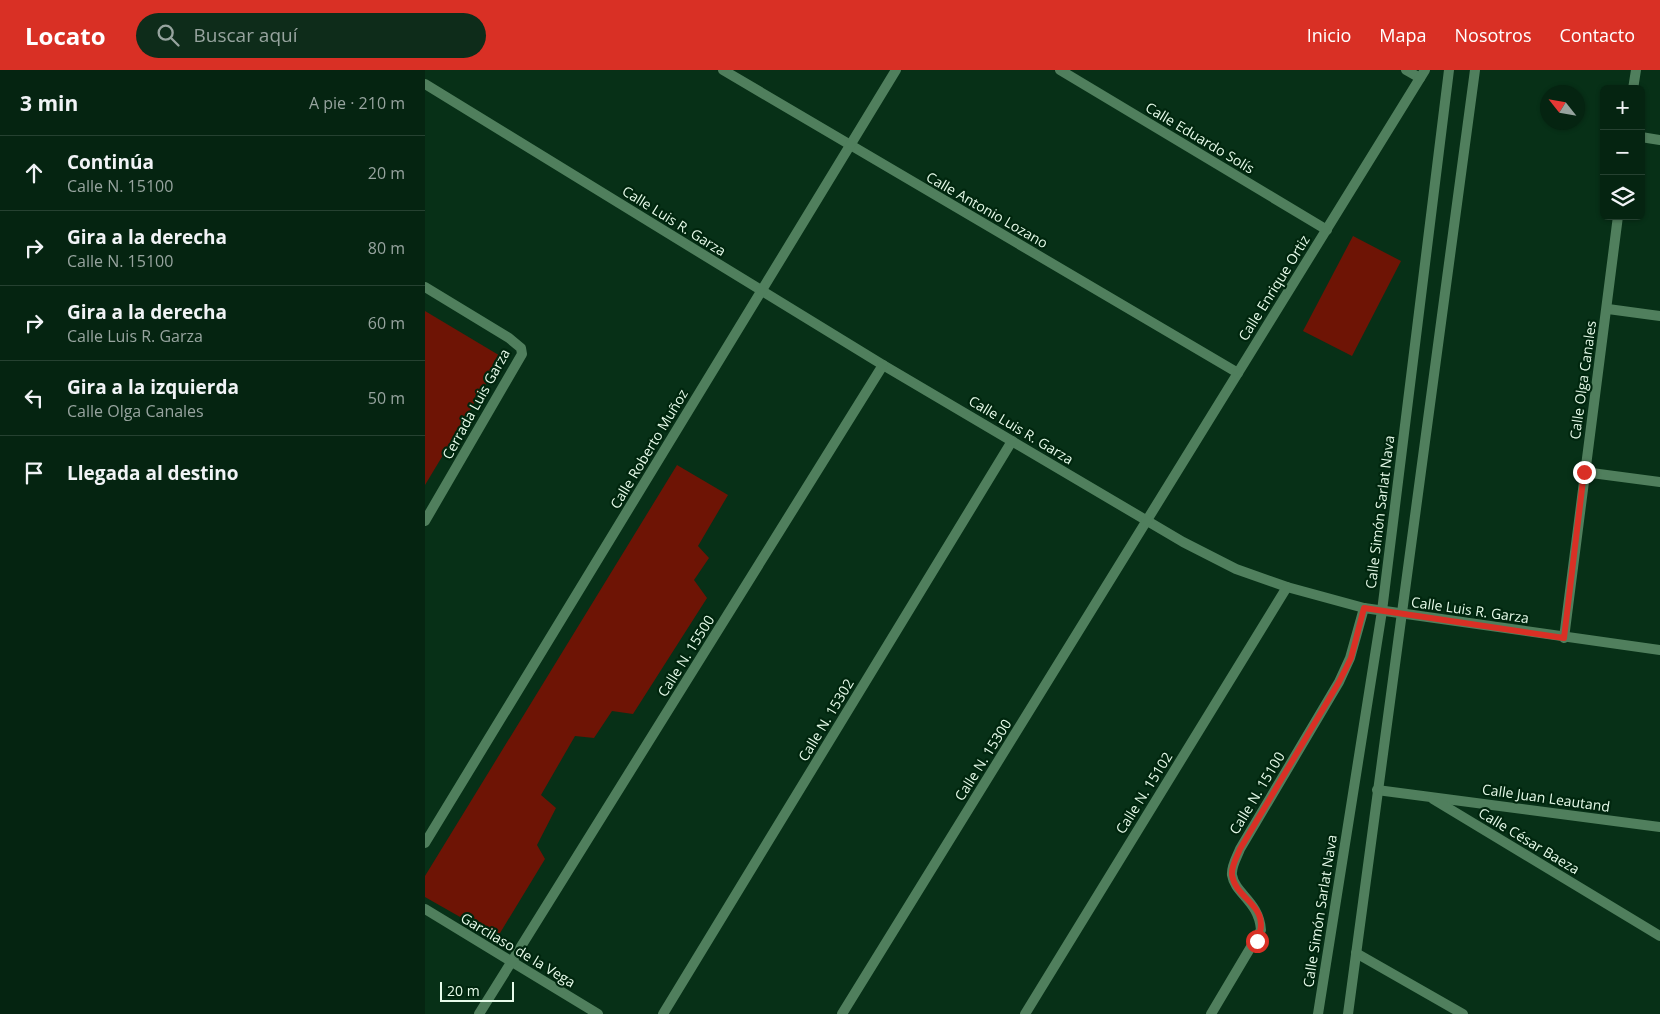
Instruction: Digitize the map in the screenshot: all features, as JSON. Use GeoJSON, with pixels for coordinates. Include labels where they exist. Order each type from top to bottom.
{"type":"FeatureCollection","features":[{"type":"Feature","properties":{"kind":"street","name":"Calle Antonio Lozano"},"geometry":{"type":"LineString","coordinates":[[723,70],[1238,373]]}},
{"type":"Feature","properties":{"kind":"street","name":"Calle Roberto Muñoz"},"geometry":{"type":"LineString","coordinates":[[425,843],[897,70]]}},
{"type":"Feature","properties":{"kind":"street","name":"Calle Eduardo Solís"},"geometry":{"type":"LineString","coordinates":[[1060,70],[1327,230]]}},
{"type":"Feature","properties":{"kind":"street"},"geometry":{"type":"LineString","coordinates":[[1406,70],[1422,74]]}},
{"type":"Feature","properties":{"kind":"street","name":"Calle Simón Sarlat Nava"},"geometry":{"type":"LineString","coordinates":[[1318,1014],[1382,611],[1449,70]]}},
{"type":"Feature","properties":{"kind":"street"},"geometry":{"type":"LineString","coordinates":[[1348,1014],[1475,70]]}},
{"type":"Feature","properties":{"kind":"street"},"geometry":{"type":"LineString","coordinates":[[1634,85],[1636,70]]}},
{"type":"Feature","properties":{"kind":"street","name":"Calle Enrique Ortiz"},"geometry":{"type":"LineString","coordinates":[[1147,520],[1422,74]]}},
{"type":"Feature","properties":{"kind":"street","name":"Calle Luis R. Garza"},"geometry":{"type":"LineString","coordinates":[[425,84],[883,365],[1183,542],[1236,569],[1287,587],[1364,608],[1564,638],[1660,650]]}},
{"type":"Feature","properties":{"kind":"street"},"geometry":{"type":"LineString","coordinates":[[1645,138],[1660,140]]}},
{"type":"Feature","properties":{"kind":"street","name":"Calle Olga Canales"},"geometry":{"type":"LineString","coordinates":[[1564,638],[1584,472],[1608,309],[1618,220]]}},
{"type":"Feature","properties":{"kind":"street","name":"Cerrada Luis Garza"},"geometry":{"type":"LineString","coordinates":[[425,287],[509,338],[521,348],[522,354],[425,521]]}},
{"type":"Feature","properties":{"kind":"street"},"geometry":{"type":"LineString","coordinates":[[1608,309],[1660,316]]}},
{"type":"Feature","properties":{"kind":"street","name":"Calle N. 15500"},"geometry":{"type":"LineString","coordinates":[[479,1014],[883,365]]}},
{"type":"Feature","properties":{"kind":"street","name":"Calle N. 15302"},"geometry":{"type":"LineString","coordinates":[[663,1014],[1012,441]]}},
{"type":"Feature","properties":{"kind":"street"},"geometry":{"type":"LineString","coordinates":[[1584,472],[1660,482]]}},
{"type":"Feature","properties":{"kind":"street","name":"Calle N. 15300"},"geometry":{"type":"LineString","coordinates":[[842,1014],[1147,520]]}},
{"type":"Feature","properties":{"kind":"street","name":"Calle N. 15102"},"geometry":{"type":"LineString","coordinates":[[1025,1014],[1287,587]]}},
{"type":"Feature","properties":{"kind":"street","name":"Calle N. 15100"},"geometry":{"type":"LineString","coordinates":[[1211,1014],[1261,930],[1258,914],[1232,876],[1233,866],[1240,849],[1339,682],[1351,658],[1364,608]]}},
{"type":"Feature","properties":{"kind":"street","name":"Calle César Baeza"},"geometry":{"type":"LineString","coordinates":[[1377,790],[1428,796],[1660,936]]}},
{"type":"Feature","properties":{"kind":"street","name":"Calle Juan Leautand"},"geometry":{"type":"LineString","coordinates":[[1428,796],[1660,827]]}},
{"type":"Feature","properties":{"kind":"street","name":"Garcilaso de la Vega"},"geometry":{"type":"LineString","coordinates":[[425,909],[598,1014]]}},
{"type":"Feature","properties":{"kind":"street"},"geometry":{"type":"LineString","coordinates":[[1356,953],[1463,1014]]}},
{"type":"Feature","properties":{"kind":"shaded area"},"geometry":{"type":"Polygon","coordinates":[[[1353,236],[1401,261],[1352,356],[1303,331],[1353,236]]]}},
{"type":"Feature","properties":{"kind":"shaded area"},"geometry":{"type":"Polygon","coordinates":[[[425,311],[502,357],[425,485],[425,311]]]}},
{"type":"Feature","properties":{"kind":"shaded area"},"geometry":{"type":"Polygon","coordinates":[[[677,465],[728,495],[698,546],[709,558],[694,580],[707,598],[633,714],[612,711],[594,738],[575,736],[541,795],[556,808],[537,845],[545,859],[497,938],[425,897],[425,876],[677,465]]]}},
{"type":"Feature","properties":{"kind":"route"},"geometry":{"type":"LineString","coordinates":[[1257,941],[1261,930],[1261,922],[1251,901],[1232,876],[1233,866],[1240,849],[1339,682],[1351,658],[1364,608],[1564,638],[1584,472]]}}]}
